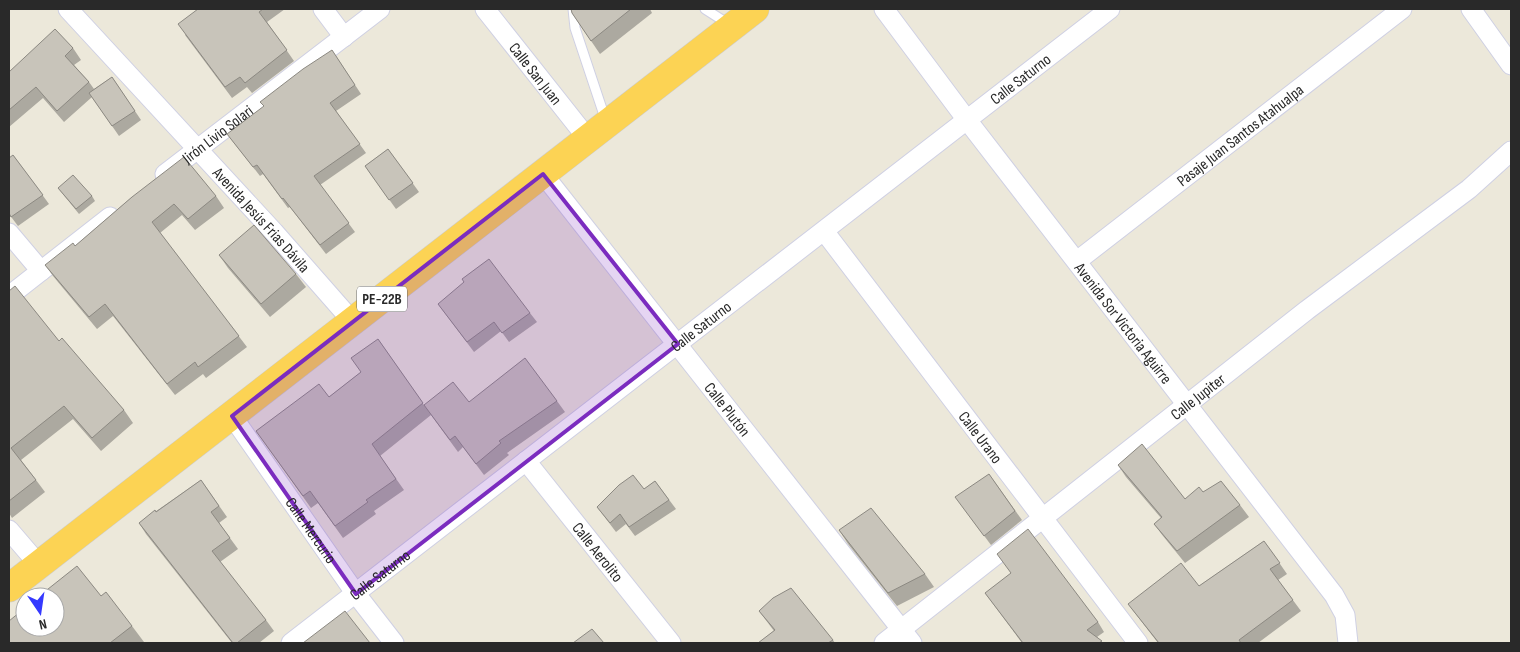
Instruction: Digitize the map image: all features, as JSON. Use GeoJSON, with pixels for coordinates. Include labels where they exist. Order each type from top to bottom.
{"type":"FeatureCollection","features":[{"type":"Feature","properties":{"kind":"highway","name":"PE-22B"},"geometry":{"type":"LineString","coordinates":[[9,588],[755,9]]}},
{"type":"Feature","properties":{"kind":"street","name":"Avenida Jesús Frias Dávila"},"geometry":{"type":"LineString","coordinates":[[68,9],[274,232],[353,322]]}},
{"type":"Feature","properties":{"kind":"street"},"geometry":{"type":"LineString","coordinates":[[323,9],[344,37]]}},
{"type":"Feature","properties":{"kind":"street","name":"Jirón Livio Solari"},"geometry":{"type":"LineString","coordinates":[[151,186],[380,9]]}},
{"type":"Feature","properties":{"kind":"street","name":"Calle San Juan"},"geometry":{"type":"LineString","coordinates":[[485,9],[597,131]]}},
{"type":"Feature","properties":{"kind":"street","name":"Avenida Sor Victoria Aguirre"},"geometry":{"type":"LineString","coordinates":[[884,9],[967,120],[1334,595],[1345,616],[1348,643]]}},
{"type":"Feature","properties":{"kind":"street","name":"Calle Saturno"},"geometry":{"type":"LineString","coordinates":[[291,643],[1110,9]]}},
{"type":"Feature","properties":{"kind":"street","name":"Pasaje Juan Santos Atahualpa"},"geometry":{"type":"LineString","coordinates":[[1077,261],[1402,9]]}},
{"type":"Feature","properties":{"kind":"street"},"geometry":{"type":"LineString","coordinates":[[1471,9],[1511,65]]}},
{"type":"Feature","properties":{"kind":"street","name":"Calle Jupiter"},"geometry":{"type":"LineString","coordinates":[[884,643],[906,636],[1042,518],[1307,310],[1469,189],[1511,151]]}},
{"type":"Feature","properties":{"kind":"street","name":"Calle Plutón"},"geometry":{"type":"LineString","coordinates":[[543,174],[906,636]]}},
{"type":"Feature","properties":{"kind":"street"},"geometry":{"type":"LineString","coordinates":[[9,296],[127,204]]}},
{"type":"Feature","properties":{"kind":"street","name":"Calle Urano"},"geometry":{"type":"LineString","coordinates":[[824,231],[1138,643]]}},
{"type":"Feature","properties":{"kind":"street"},"geometry":{"type":"LineString","coordinates":[[9,233],[41,271]]}},
{"type":"Feature","properties":{"kind":"street","name":"Calle Mercurio"},"geometry":{"type":"LineString","coordinates":[[232,416],[356,594],[394,643]]}},
{"type":"Feature","properties":{"kind":"street","name":"Calle Aerolito"},"geometry":{"type":"LineString","coordinates":[[526,461],[671,643]]}},
{"type":"Feature","properties":{"kind":"street"},"geometry":{"type":"LineString","coordinates":[[9,530],[39,565]]}},
{"type":"Feature","properties":{"kind":"lane"},"geometry":{"type":"LineString","coordinates":[[574,9],[575,28],[597,131]]}},
{"type":"Feature","properties":{"kind":"lane"},"geometry":{"type":"LineString","coordinates":[[705,9],[732,26]]}},
{"type":"Feature","properties":{"kind":"highlighted area"},"geometry":{"type":"Polygon","coordinates":[[[543,174],[678,344],[356,594],[232,416],[543,174]]]}},
{"type":"Feature","properties":{"kind":"building"},"geometry":{"type":"Polygon","coordinates":[[[198,9],[263,9],[259,12],[287,50],[245,83],[240,77],[225,87],[178,24],[198,9]]]}},
{"type":"Feature","properties":{"kind":"building"},"geometry":{"type":"Polygon","coordinates":[[[571,9],[631,9],[591,41],[571,9]]]}},
{"type":"Feature","properties":{"kind":"building"},"geometry":{"type":"Polygon","coordinates":[[[55,29],[73,48],[65,56],[89,82],[57,111],[36,87],[9,110],[9,72],[55,29]]]}},
{"type":"Feature","properties":{"kind":"building"},"geometry":{"type":"Polygon","coordinates":[[[332,50],[355,85],[330,103],[360,144],[314,176],[349,223],[320,245],[257,165],[253,167],[227,134],[264,106],[260,102],[303,69],[332,50]]]}},
{"type":"Feature","properties":{"kind":"building"},"geometry":{"type":"Polygon","coordinates":[[[112,77],[135,111],[112,126],[89,93],[112,77]]]}},
{"type":"Feature","properties":{"kind":"building"},"geometry":{"type":"Polygon","coordinates":[[[388,149],[413,183],[389,200],[365,166],[388,149]]]}},
{"type":"Feature","properties":{"kind":"building"},"geometry":{"type":"Polygon","coordinates":[[[13,155],[43,195],[11,217],[9,213],[9,158],[13,155]]]}},
{"type":"Feature","properties":{"kind":"building"},"geometry":{"type":"Polygon","coordinates":[[[184,157],[216,196],[188,219],[174,204],[152,222],[239,336],[198,367],[195,362],[167,384],[105,304],[89,317],[45,265],[73,243],[75,246],[132,197],[184,157]]]}},
{"type":"Feature","properties":{"kind":"building"},"geometry":{"type":"Polygon","coordinates":[[[73,175],[92,196],[76,209],[58,188],[73,175]]]}},
{"type":"Feature","properties":{"kind":"building"},"geometry":{"type":"Polygon","coordinates":[[[254,225],[296,274],[261,304],[219,255],[254,225]]]}},
{"type":"Feature","properties":{"kind":"building"},"geometry":{"type":"Polygon","coordinates":[[[489,259],[530,313],[502,333],[494,322],[467,342],[438,304],[464,282],[462,279],[489,259]]]}},
{"type":"Feature","properties":{"kind":"building"},"geometry":{"type":"Polygon","coordinates":[[[15,286],[59,341],[62,338],[124,410],[92,438],[64,406],[11,448],[36,480],[9,501],[9,291],[15,286]]]}},
{"type":"Feature","properties":{"kind":"building"},"geometry":{"type":"Polygon","coordinates":[[[378,339],[423,403],[372,444],[396,479],[366,500],[368,502],[335,526],[310,491],[303,496],[256,431],[319,384],[329,397],[361,372],[351,358],[378,339]]]}},
{"type":"Feature","properties":{"kind":"building"},"geometry":{"type":"Polygon","coordinates":[[[525,358],[557,401],[499,441],[501,443],[476,464],[455,436],[450,440],[424,405],[453,382],[469,402],[525,358]]]}},
{"type":"Feature","properties":{"kind":"building"},"geometry":{"type":"Polygon","coordinates":[[[1142,444],[1185,499],[1199,487],[1203,492],[1221,481],[1240,505],[1177,551],[1154,524],[1162,517],[1118,465],[1142,444]]]}},
{"type":"Feature","properties":{"kind":"building"},"geometry":{"type":"Polygon","coordinates":[[[989,474],[1015,511],[984,536],[955,497],[989,474]]]}},
{"type":"Feature","properties":{"kind":"building"},"geometry":{"type":"Polygon","coordinates":[[[633,475],[644,489],[655,481],[669,500],[629,527],[620,514],[610,523],[597,507],[619,485],[633,475]]]}},
{"type":"Feature","properties":{"kind":"building"},"geometry":{"type":"Polygon","coordinates":[[[201,480],[219,506],[211,512],[230,538],[212,551],[266,620],[237,643],[233,643],[139,523],[155,510],[156,512],[201,480]]]}},
{"type":"Feature","properties":{"kind":"building"},"geometry":{"type":"Polygon","coordinates":[[[871,508],[925,574],[888,593],[839,530],[871,508]]]}},
{"type":"Feature","properties":{"kind":"building"},"geometry":{"type":"Polygon","coordinates":[[[1028,529],[1098,622],[1087,630],[1102,641],[1099,643],[1023,643],[985,593],[1011,573],[997,554],[1028,529]]]}},
{"type":"Feature","properties":{"kind":"building"},"geometry":{"type":"Polygon","coordinates":[[[1264,541],[1280,563],[1270,569],[1293,600],[1239,640],[1241,643],[1159,643],[1128,604],[1181,563],[1199,586],[1264,541]]]}},
{"type":"Feature","properties":{"kind":"building"},"geometry":{"type":"Polygon","coordinates":[[[77,566],[101,596],[106,592],[132,626],[110,643],[9,643],[9,621],[15,616],[15,637],[65,637],[65,587],[51,587],[77,566]]]}},
{"type":"Feature","properties":{"kind":"building"},"geometry":{"type":"Polygon","coordinates":[[[791,588],[833,640],[828,643],[758,643],[775,630],[759,611],[773,598],[791,588]]]}},
{"type":"Feature","properties":{"kind":"building"},"geometry":{"type":"Polygon","coordinates":[[[345,611],[370,643],[303,643],[345,611]]]}},
{"type":"Feature","properties":{"kind":"building"},"geometry":{"type":"Polygon","coordinates":[[[592,629],[604,643],[573,643],[592,629]]]}}]}
